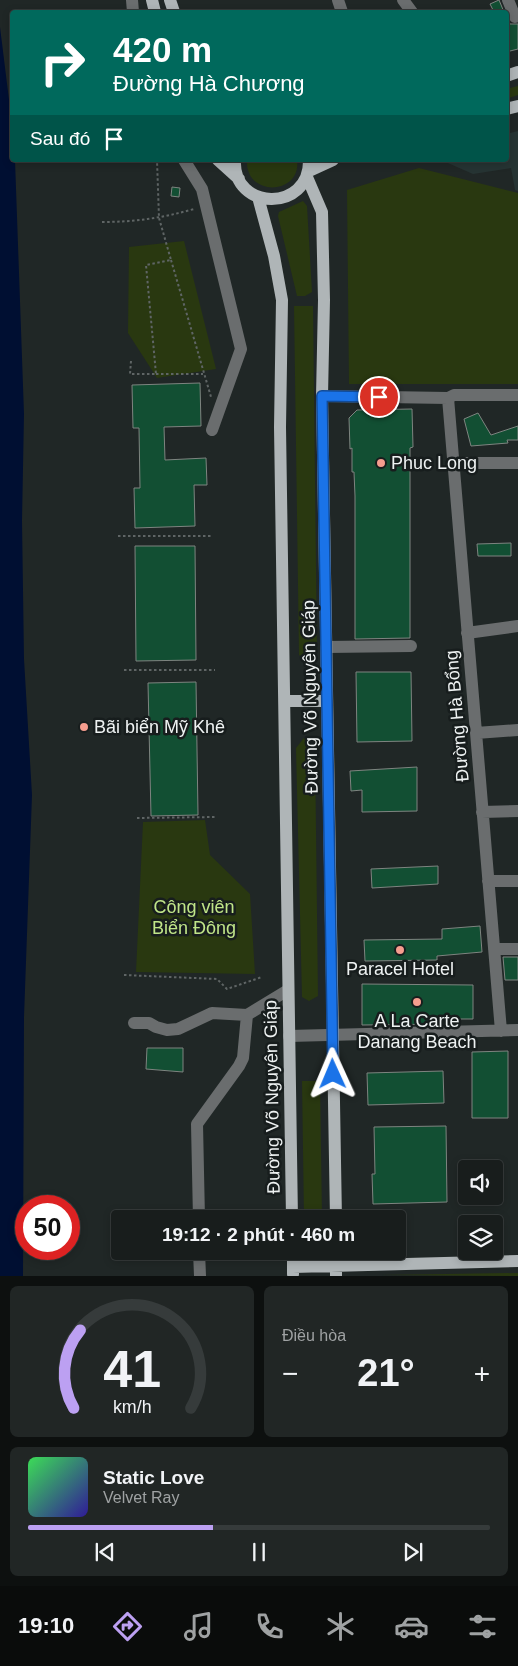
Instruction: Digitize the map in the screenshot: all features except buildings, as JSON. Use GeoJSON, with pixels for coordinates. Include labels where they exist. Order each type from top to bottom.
{"type":"FeatureCollection","features":[{"type":"Feature","properties":{"kind":"main road"},"geometry":{"type":"LineString","coordinates":[[220,162],[239,179],[250,193],[269,200],[281,199],[292,194],[301,187],[308,170],[328,162]]}},
{"type":"Feature","properties":{"kind":"main road"},"geometry":{"type":"LineString","coordinates":[[235,162],[239,179]]}},
{"type":"Feature","properties":{"kind":"main road","name":"Đường Võ Nguyên Giáp"},"geometry":{"type":"LineString","coordinates":[[308,170],[322,212],[324,300],[322,396],[336,1210]]}},
{"type":"Feature","properties":{"kind":"main road","name":"Đường Võ Nguyên Giáp"},"geometry":{"type":"LineString","coordinates":[[258,197],[274,256],[282,300],[280,427],[292,1210]]}},
{"type":"Feature","properties":{"kind":"main road"},"geometry":{"type":"LineString","coordinates":[[285,701],[327,700]]}},
{"type":"Feature","properties":{"kind":"main road"},"geometry":{"type":"LineString","coordinates":[[293,1272],[518,1262]]}},
{"type":"Feature","properties":{"kind":"street"},"geometry":{"type":"LineString","coordinates":[[508,0],[513,16]]}},
{"type":"Feature","properties":{"kind":"street"},"geometry":{"type":"LineString","coordinates":[[185,162],[202,189],[241,349],[212,430]]}},
{"type":"Feature","properties":{"kind":"street"},"geometry":{"type":"LineString","coordinates":[[322,396],[452,393],[518,394]]}},
{"type":"Feature","properties":{"kind":"street","name":"Đường Hà Bổng"},"geometry":{"type":"LineString","coordinates":[[452,393],[453,463],[501,1031]]}},
{"type":"Feature","properties":{"kind":"street"},"geometry":{"type":"LineString","coordinates":[[453,463],[518,463]]}},
{"type":"Feature","properties":{"kind":"street"},"geometry":{"type":"LineString","coordinates":[[467,633],[518,626]]}},
{"type":"Feature","properties":{"kind":"street"},"geometry":{"type":"LineString","coordinates":[[326,647],[411,646]]}},
{"type":"Feature","properties":{"kind":"street"},"geometry":{"type":"LineString","coordinates":[[476,733],[518,730]]}},
{"type":"Feature","properties":{"kind":"street"},"geometry":{"type":"LineString","coordinates":[[482,812],[518,811]]}},
{"type":"Feature","properties":{"kind":"street"},"geometry":{"type":"LineString","coordinates":[[488,881],[518,881]]}},
{"type":"Feature","properties":{"kind":"street"},"geometry":{"type":"LineString","coordinates":[[494,949],[518,949]]}},
{"type":"Feature","properties":{"kind":"street"},"geometry":{"type":"LineString","coordinates":[[134,1023],[148,1023],[167,1030],[178,1029],[212,1013],[247,1016],[288,990]]}},
{"type":"Feature","properties":{"kind":"street"},"geometry":{"type":"LineString","coordinates":[[199,1210],[197,1124],[243,1058],[247,1016]]}},
{"type":"Feature","properties":{"kind":"street"},"geometry":{"type":"LineString","coordinates":[[288,1036],[518,1030]]}},
{"type":"Feature","properties":{"kind":"street"},"geometry":{"type":"LineString","coordinates":[[199,1260],[200,1276]]}},
{"type":"Feature","properties":{"kind":"path"},"geometry":{"type":"LineString","coordinates":[[157,162],[159,218],[217,417]]}},
{"type":"Feature","properties":{"kind":"path"},"geometry":{"type":"LineString","coordinates":[[102,222],[129,222],[159,218],[206,206]]}},
{"type":"Feature","properties":{"kind":"path"},"geometry":{"type":"LineString","coordinates":[[156,374],[146,265],[172,260]]}},
{"type":"Feature","properties":{"kind":"path"},"geometry":{"type":"LineString","coordinates":[[130,361],[130,374],[204,374]]}},
{"type":"Feature","properties":{"kind":"path"},"geometry":{"type":"LineString","coordinates":[[118,536],[213,536]]}},
{"type":"Feature","properties":{"kind":"path"},"geometry":{"type":"LineString","coordinates":[[124,670],[215,670]]}},
{"type":"Feature","properties":{"kind":"path"},"geometry":{"type":"LineString","coordinates":[[137,818],[216,817]]}},
{"type":"Feature","properties":{"kind":"path"},"geometry":{"type":"LineString","coordinates":[[124,975],[217,978],[227,989],[262,977]]}},
{"type":"Feature","properties":{"kind":"shaded area"},"geometry":{"type":"Polygon","coordinates":[[[518,131],[518,191],[515,190],[511,168],[473,174],[446,162],[509,162],[509,133],[518,131]]]}},
{"type":"Feature","properties":{"kind":"green space"},"geometry":{"type":"Polygon","coordinates":[[[518,86],[518,95],[509,98],[509,88],[518,86]]]}},
{"type":"Feature","properties":{"kind":"green space"},"geometry":{"type":"Polygon","coordinates":[[[247,162],[297,162],[296,172],[291,180],[283,185],[263,186],[255,181],[249,172],[247,162]]]}},
{"type":"Feature","properties":{"kind":"green space"},"geometry":{"type":"Polygon","coordinates":[[[419,168],[518,193],[518,384],[349,384],[347,190],[419,168]]]}},
{"type":"Feature","properties":{"kind":"green space"},"geometry":{"type":"Polygon","coordinates":[[[303,201],[307,206],[312,292],[305,296],[297,296],[278,216],[279,212],[303,201]]]}},
{"type":"Feature","properties":{"kind":"green space"},"geometry":{"type":"Polygon","coordinates":[[[184,241],[216,369],[157,378],[128,333],[129,247],[184,241]]]}},
{"type":"Feature","properties":{"kind":"green space"},"geometry":{"type":"Polygon","coordinates":[[[294,306],[313,306],[317,654],[308,661],[299,655],[294,306]]]}},
{"type":"Feature","properties":{"kind":"green space"},"geometry":{"type":"Polygon","coordinates":[[[304,738],[315,747],[318,996],[309,1001],[302,997],[296,748],[304,738]]]}},
{"type":"Feature","properties":{"kind":"green space","name":"Công viên Biển Đông"},"geometry":{"type":"Polygon","coordinates":[[[205,820],[210,855],[250,894],[255,974],[136,972],[143,822],[205,820]]]}},
{"type":"Feature","properties":{"kind":"green space"},"geometry":{"type":"Polygon","coordinates":[[[302,1081],[320,1081],[322,1210],[304,1210],[302,1081]]]}},
{"type":"Feature","properties":{"kind":"green space"},"geometry":{"type":"Polygon","coordinates":[[[518,1273],[518,1276],[381,1275],[518,1273]]]}},
{"type":"Feature","properties":{"kind":"water"},"geometry":{"type":"Polygon","coordinates":[[[0,27],[10,108],[10,162],[15,162],[24,414],[22,521],[24,659],[32,795],[24,1017],[23,1195],[15,1195],[15,1260],[23,1260],[23,1276],[0,1276],[0,27]]]}},
{"type":"Feature","properties":{"kind":"place","name":"Phuc Long"},"geometry":{"type":"Point","coordinates":[381,463]}},
{"type":"Feature","properties":{"kind":"place","name":"Bãi biển Mỹ Khê"},"geometry":{"type":"Point","coordinates":[84,727]}},
{"type":"Feature","properties":{"kind":"place","name":"Paracel Hotel"},"geometry":{"type":"Point","coordinates":[400,950]}},
{"type":"Feature","properties":{"kind":"place","name":"A La Carte Danang Beach"},"geometry":{"type":"Point","coordinates":[417,1002]}},
{"type":"Feature","properties":{"kind":"route"},"geometry":{"type":"LineString","coordinates":[[333,1074],[322,396],[379,397]]}}]}
